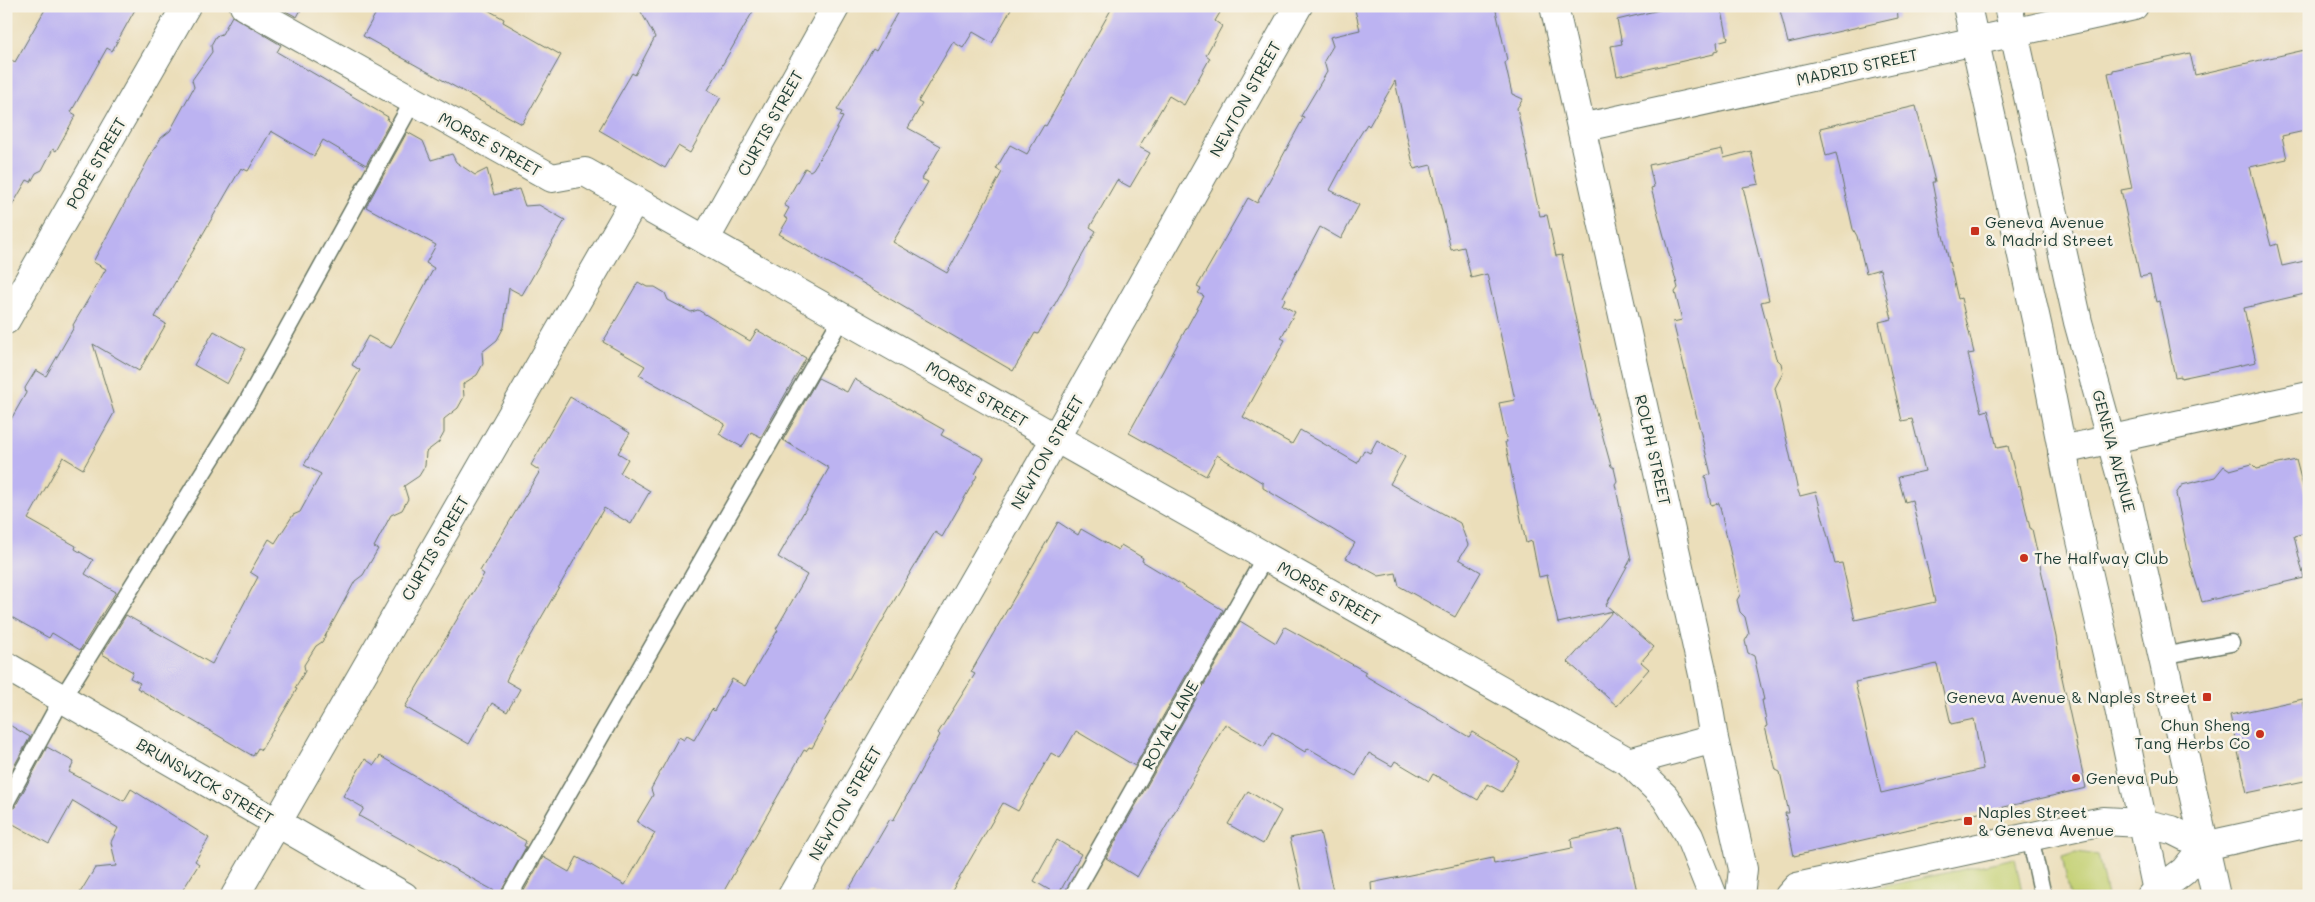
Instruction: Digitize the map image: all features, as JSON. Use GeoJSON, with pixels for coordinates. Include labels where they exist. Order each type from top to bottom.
{"type":"FeatureCollection","features":[{"type":"Feature","properties":{"kind":"street","name":"POPE STREET"},"geometry":{"type":"LineString","coordinates":[[6,320],[186,6]]}},
{"type":"Feature","properties":{"kind":"street","name":"MORSE STREET"},"geometry":{"type":"LineString","coordinates":[[244,6],[552,178],[585,172],[1629,762]]}},
{"type":"Feature","properties":{"kind":"street","name":"CURTIS STREET"},"geometry":{"type":"LineString","coordinates":[[705,240],[836,6]]}},
{"type":"Feature","properties":{"kind":"street","name":"NEWTON STREET"},"geometry":{"type":"LineString","coordinates":[[792,896],[1055,439],[1298,6]]}},
{"type":"Feature","properties":{"kind":"street","name":"ROLPH STREET"},"geometry":{"type":"LineString","coordinates":[[1554,6],[1704,679],[1714,740],[1743,869],[1740,896]]}},
{"type":"Feature","properties":{"kind":"street"},"geometry":{"type":"LineString","coordinates":[[1966,6],[2040,333],[2062,450],[2114,680],[2156,895],[2184,871],[2204,846]]}},
{"type":"Feature","properties":{"kind":"street","name":"GENEVA AVENUE"},"geometry":{"type":"LineString","coordinates":[[2008,6],[2078,322],[2129,506],[2216,896]]}},
{"type":"Feature","properties":{"kind":"street","name":"MADRID STREET"},"geometry":{"type":"LineString","coordinates":[[1581,128],[2134,6]]}},
{"type":"Feature","properties":{"kind":"street","name":"CURTIS STREET"},"geometry":{"type":"LineString","coordinates":[[235,896],[635,200]]}},
{"type":"Feature","properties":{"kind":"street"},"geometry":{"type":"LineString","coordinates":[[2062,450],[2309,396]]}},
{"type":"Feature","properties":{"kind":"street","name":"BRUNSWICK STREET"},"geometry":{"type":"LineString","coordinates":[[6,666],[404,896]]}},
{"type":"Feature","properties":{"kind":"street"},"geometry":{"type":"LineString","coordinates":[[1629,762],[1714,740]]}},
{"type":"Feature","properties":{"kind":"street"},"geometry":{"type":"LineString","coordinates":[[1629,762],[1665,797],[1689,836],[1713,896]]}},
{"type":"Feature","properties":{"kind":"street"},"geometry":{"type":"LineString","coordinates":[[1789,896],[1797,887],[2103,820],[2142,823],[2172,830],[2204,846],[2309,824]]}},
{"type":"Feature","properties":{"kind":"lane"},"geometry":{"type":"LineString","coordinates":[[6,802],[62,697],[247,402],[414,101]]}},
{"type":"Feature","properties":{"kind":"lane"},"geometry":{"type":"LineString","coordinates":[[509,896],[842,317]]}},
{"type":"Feature","properties":{"kind":"lane","name":"ROYAL LANE"},"geometry":{"type":"LineString","coordinates":[[1076,892],[1265,557]]}},
{"type":"Feature","properties":{"kind":"lane"},"geometry":{"type":"LineString","coordinates":[[2162,656],[2231,643]]}},
{"type":"Feature","properties":{"kind":"lane"},"geometry":{"type":"LineString","coordinates":[[2030,837],[2043,896]]}},
{"type":"Feature","properties":{"kind":"green space"},"geometry":{"type":"Polygon","coordinates":[[[2077,852],[2098,855],[2107,896],[2070,896],[2062,856],[2077,852]]]}},
{"type":"Feature","properties":{"kind":"green space"},"geometry":{"type":"Polygon","coordinates":[[[2015,858],[2023,896],[1840,896],[2015,858]]]}},
{"type":"Feature","properties":{"kind":"building"},"geometry":{"type":"Polygon","coordinates":[[[47,6],[137,6],[112,51],[107,48],[71,112],[76,115],[56,151],[53,149],[42,170],[36,173],[31,182],[27,180],[6,216],[6,57],[15,62],[47,6]]]}},
{"type":"Feature","properties":{"kind":"building"},"geometry":{"type":"Polygon","coordinates":[[[276,6],[303,6],[297,17],[276,6]]]}},
{"type":"Feature","properties":{"kind":"building"},"geometry":{"type":"Polygon","coordinates":[[[380,6],[481,6],[504,19],[503,22],[561,55],[522,124],[363,36],[380,6]]]}},
{"type":"Feature","properties":{"kind":"building"},"geometry":{"type":"Polygon","coordinates":[[[662,6],[756,6],[708,90],[721,97],[690,153],[678,146],[665,168],[599,130],[632,73],[635,75],[655,37],[640,10],[662,6]]]}},
{"type":"Feature","properties":{"kind":"building"},"geometry":{"type":"Polygon","coordinates":[[[901,6],[1013,6],[992,43],[973,32],[963,48],[953,42],[918,102],[922,104],[908,128],[941,146],[922,179],[928,182],[893,242],[947,273],[1002,172],[996,169],[1010,145],[1027,154],[1044,125],[1046,126],[1113,6],[1224,6],[1215,21],[1222,26],[1206,55],[1210,58],[1184,105],[1169,96],[1139,147],[1150,153],[1130,187],[1117,180],[1090,227],[1096,231],[1038,334],[1035,333],[1013,371],[779,234],[788,219],[784,217],[789,208],[784,205],[805,168],[810,171],[813,169],[828,145],[843,117],[840,116],[842,112],[837,110],[873,49],[876,51],[901,6]]]}},
{"type":"Feature","properties":{"kind":"building"},"geometry":{"type":"Polygon","coordinates":[[[1354,6],[1495,6],[1507,60],[1505,63],[1512,94],[1523,99],[1517,108],[1540,216],[1547,215],[1556,256],[1562,255],[1593,401],[1617,481],[1615,484],[1631,559],[1606,605],[1613,611],[1558,623],[1547,575],[1539,577],[1532,541],[1526,543],[1505,442],[1507,442],[1499,403],[1515,400],[1487,274],[1471,278],[1464,247],[1451,250],[1431,165],[1414,169],[1395,81],[1369,126],[1367,124],[1355,143],[1330,190],[1359,205],[1341,239],[1320,227],[1283,297],[1285,299],[1282,305],[1295,312],[1281,338],[1285,340],[1243,417],[1292,444],[1300,430],[1357,463],[1364,450],[1370,453],[1377,440],[1405,457],[1390,484],[1460,523],[1468,545],[1459,559],[1481,572],[1455,617],[1399,586],[1396,573],[1379,576],[1346,558],[1355,543],[1263,488],[1263,483],[1217,455],[1206,476],[1129,433],[1204,296],[1198,293],[1201,289],[1197,287],[1248,198],[1257,203],[1304,117],[1301,116],[1327,72],[1324,61],[1333,46],[1330,37],[1360,30],[1354,6]]]}},
{"type":"Feature","properties":{"kind":"building"},"geometry":{"type":"Polygon","coordinates":[[[1676,6],[1721,6],[1728,39],[1717,42],[1718,50],[1714,51],[1714,54],[1617,76],[1611,46],[1622,44],[1617,20],[1676,6]]]}},
{"type":"Feature","properties":{"kind":"building"},"geometry":{"type":"Polygon","coordinates":[[[1779,6],[1897,6],[1898,18],[1788,43],[1779,6]]]}},
{"type":"Feature","properties":{"kind":"building"},"geometry":{"type":"Polygon","coordinates":[[[232,16],[281,45],[277,52],[388,117],[387,120],[390,122],[366,165],[323,140],[314,156],[271,131],[248,171],[241,168],[155,317],[166,324],[139,371],[93,344],[114,413],[83,469],[63,457],[28,519],[76,546],[75,549],[93,560],[85,574],[116,592],[80,650],[52,633],[49,638],[6,614],[6,428],[26,393],[25,388],[36,370],[46,376],[106,269],[93,262],[154,149],[161,138],[170,131],[194,87],[192,80],[212,52],[211,45],[216,36],[222,34],[232,16]]]}},
{"type":"Feature","properties":{"kind":"building"},"geometry":{"type":"Polygon","coordinates":[[[2309,49],[2309,130],[2282,136],[2287,159],[2250,167],[2271,246],[2277,244],[2282,266],[2309,260],[2309,293],[2244,308],[2256,362],[2181,378],[2181,376],[2175,377],[2159,301],[2156,302],[2150,275],[2140,277],[2121,190],[2132,188],[2108,73],[2113,72],[2113,70],[2190,53],[2195,75],[2309,49]]]}},
{"type":"Feature","properties":{"kind":"building"},"geometry":{"type":"Polygon","coordinates":[[[1916,106],[1935,182],[1932,182],[1940,223],[1958,299],[1961,298],[1974,353],[1968,354],[1982,412],[1988,410],[1997,448],[2008,446],[2030,528],[2032,529],[2086,788],[1794,856],[1785,813],[1789,813],[1780,772],[1776,770],[1765,727],[1767,726],[1762,700],[1764,700],[1754,656],[1748,653],[1745,641],[1749,634],[1745,617],[1740,612],[1737,600],[1740,595],[1719,503],[1711,505],[1705,476],[1711,474],[1673,322],[1682,320],[1675,292],[1678,288],[1651,188],[1654,187],[1649,165],[1722,149],[1724,158],[1751,151],[1759,184],[1743,187],[1769,300],[1761,302],[1776,358],[1781,363],[1783,373],[1775,388],[1798,491],[1800,496],[1816,492],[1835,564],[1842,563],[1855,620],[1935,602],[1912,500],[1905,502],[1898,477],[1925,471],[1912,419],[1902,421],[1879,322],[1892,319],[1880,269],[1866,273],[1857,236],[1853,229],[1836,153],[1826,156],[1820,128],[1916,106]],[[1937,664],[1855,682],[1881,793],[1983,769],[1974,719],[1951,724],[1937,664]]]}},
{"type":"Feature","properties":{"kind":"building"},"geometry":{"type":"Polygon","coordinates":[[[407,132],[423,141],[431,160],[452,154],[456,162],[475,175],[487,169],[494,195],[519,189],[525,206],[539,205],[565,220],[522,295],[509,288],[504,327],[497,340],[482,352],[483,364],[477,375],[463,384],[464,397],[458,408],[444,419],[444,433],[439,442],[426,452],[425,466],[419,476],[404,486],[408,499],[402,510],[391,515],[374,547],[378,549],[363,575],[355,581],[322,642],[316,646],[304,665],[305,671],[295,688],[297,689],[261,750],[258,748],[253,756],[137,688],[140,683],[130,678],[133,672],[102,654],[126,615],[212,664],[258,577],[250,572],[269,539],[275,543],[293,515],[300,512],[321,474],[304,465],[360,370],[352,365],[368,336],[391,348],[434,268],[426,263],[436,245],[366,207],[407,132]]]}},
{"type":"Feature","properties":{"kind":"building"},"geometry":{"type":"Polygon","coordinates":[[[638,282],[647,287],[655,287],[665,293],[668,300],[691,312],[698,310],[750,341],[757,330],[806,358],[761,437],[751,432],[742,447],[719,434],[725,424],[639,375],[645,366],[603,342],[638,282]]]}},
{"type":"Feature","properties":{"kind":"building"},"geometry":{"type":"Polygon","coordinates":[[[214,331],[246,349],[227,384],[194,365],[214,331]]]}},
{"type":"Feature","properties":{"kind":"building"},"geometry":{"type":"Polygon","coordinates":[[[818,378],[847,392],[854,379],[944,430],[941,435],[984,458],[975,474],[977,476],[942,537],[935,532],[913,568],[824,722],[826,723],[812,748],[809,747],[806,751],[804,750],[721,896],[521,896],[543,857],[569,872],[577,857],[625,885],[655,833],[637,822],[653,795],[651,789],[679,737],[684,740],[687,736],[694,740],[712,709],[714,711],[732,679],[745,686],[778,630],[776,629],[807,575],[778,557],[829,468],[783,440],[818,378]]]}},
{"type":"Feature","properties":{"kind":"building"},"geometry":{"type":"Polygon","coordinates":[[[570,397],[630,433],[618,453],[628,459],[620,473],[650,491],[631,524],[604,508],[508,676],[506,681],[520,689],[507,712],[492,703],[469,744],[405,707],[484,574],[480,571],[540,471],[531,465],[570,397]]]}},
{"type":"Feature","properties":{"kind":"building"},"geometry":{"type":"Polygon","coordinates":[[[2296,460],[2309,509],[2309,532],[2294,536],[2304,578],[2202,602],[2191,566],[2176,494],[2182,485],[2215,477],[2224,466],[2230,470],[2252,464],[2257,469],[2296,460]]]}},
{"type":"Feature","properties":{"kind":"building"},"geometry":{"type":"Polygon","coordinates":[[[1058,522],[1078,535],[1081,529],[1118,550],[1121,545],[1143,558],[1142,561],[1223,610],[1135,766],[1076,731],[1060,758],[1051,753],[1018,811],[1003,803],[949,896],[845,896],[890,819],[893,821],[940,735],[938,733],[975,674],[971,672],[1058,522]]]}},
{"type":"Feature","properties":{"kind":"building"},"geometry":{"type":"Polygon","coordinates":[[[1613,611],[1654,647],[1641,662],[1649,669],[1617,706],[1568,662],[1613,611]]]}},
{"type":"Feature","properties":{"kind":"building"},"geometry":{"type":"Polygon","coordinates":[[[1240,621],[1276,643],[1285,627],[1366,672],[1364,675],[1469,737],[1472,732],[1520,761],[1502,792],[1487,784],[1478,800],[1433,774],[1429,781],[1395,761],[1392,766],[1369,753],[1356,776],[1308,748],[1305,752],[1272,732],[1264,747],[1225,724],[1137,877],[1106,858],[1240,621]]]}},
{"type":"Feature","properties":{"kind":"building"},"geometry":{"type":"Polygon","coordinates":[[[2303,699],[2305,713],[2309,712],[2309,780],[2247,793],[2230,715],[2303,699]]]}},
{"type":"Feature","properties":{"kind":"building"},"geometry":{"type":"Polygon","coordinates":[[[6,723],[30,737],[6,781],[6,723]]]}},
{"type":"Feature","properties":{"kind":"building"},"geometry":{"type":"Polygon","coordinates":[[[47,747],[74,762],[69,772],[124,801],[131,789],[209,838],[195,861],[199,864],[179,896],[78,896],[95,868],[116,866],[111,842],[118,828],[73,801],[49,844],[6,820],[6,812],[15,807],[47,747]]]}},
{"type":"Feature","properties":{"kind":"building"},"geometry":{"type":"Polygon","coordinates":[[[380,756],[526,841],[524,846],[526,847],[500,894],[359,816],[364,808],[343,796],[365,759],[374,765],[380,756]]]}},
{"type":"Feature","properties":{"kind":"building"},"geometry":{"type":"Polygon","coordinates":[[[1248,791],[1281,811],[1263,844],[1228,824],[1248,791]]]}},
{"type":"Feature","properties":{"kind":"building"},"geometry":{"type":"Polygon","coordinates":[[[1623,828],[1638,896],[1372,896],[1371,883],[1493,858],[1494,864],[1572,848],[1571,839],[1623,828]]]}},
{"type":"Feature","properties":{"kind":"building"},"geometry":{"type":"Polygon","coordinates":[[[1320,832],[1334,896],[1303,896],[1290,838],[1320,832]]]}},
{"type":"Feature","properties":{"kind":"building"},"geometry":{"type":"Polygon","coordinates":[[[1057,840],[1081,854],[1058,895],[1034,881],[1057,840]]]}},
{"type":"Feature","properties":{"kind":"place","name":"Geneva Avenue & Madrid Street"},"geometry":{"type":"Point","coordinates":[1975,231]}},
{"type":"Feature","properties":{"kind":"place","name":"The Halfway Club"},"geometry":{"type":"Point","coordinates":[2024,558]}},
{"type":"Feature","properties":{"kind":"place","name":"Geneva Avenue & Naples Street"},"geometry":{"type":"Point","coordinates":[2207,697]}},
{"type":"Feature","properties":{"kind":"place","name":"Chun Sheng Tang Herbs Co"},"geometry":{"type":"Point","coordinates":[2260,734]}},
{"type":"Feature","properties":{"kind":"place","name":"Geneva Pub"},"geometry":{"type":"Point","coordinates":[2076,778]}},
{"type":"Feature","properties":{"kind":"place","name":"Naples Street & Geneva Avenue"},"geometry":{"type":"Point","coordinates":[1968,821]}}]}
